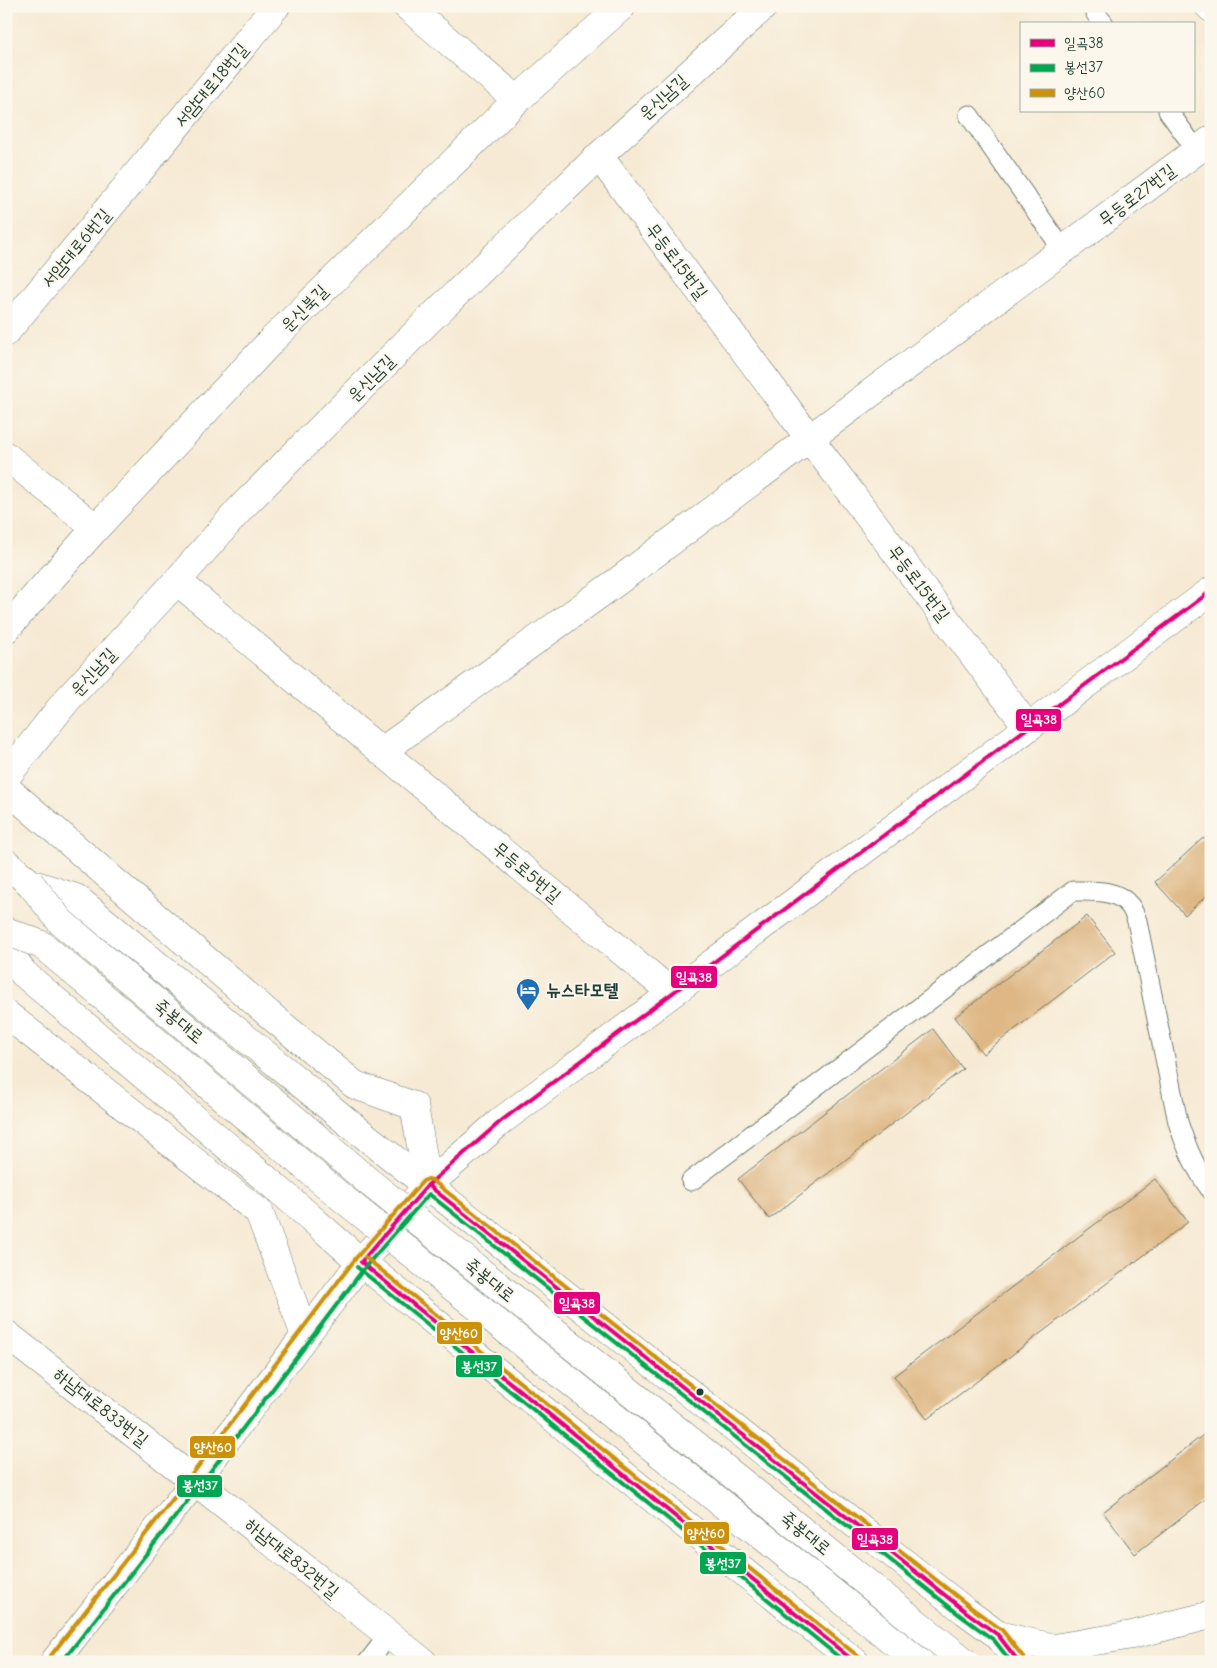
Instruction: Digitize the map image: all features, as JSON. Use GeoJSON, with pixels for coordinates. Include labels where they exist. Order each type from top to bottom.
{"type":"FeatureCollection","features":[{"type":"Feature","properties":{"kind":"street","name":"서암대로18번길"},"geometry":{"type":"LineString","coordinates":[[146,163],[276,6]]}},
{"type":"Feature","properties":{"kind":"street"},"geometry":{"type":"LineString","coordinates":[[407,6],[517,100]]}},
{"type":"Feature","properties":{"kind":"street","name":"운신북길"},"geometry":{"type":"LineString","coordinates":[[6,629],[96,528],[273,339],[517,100],[622,6]]}},
{"type":"Feature","properties":{"kind":"street","name":"운신남길"},"geometry":{"type":"LineString","coordinates":[[6,777],[66,701],[177,581],[241,508],[431,318],[599,156],[764,6]]}},
{"type":"Feature","properties":{"kind":"street","name":"무등로27번길"},"geometry":{"type":"LineString","coordinates":[[1063,250],[1204,145]]}},
{"type":"Feature","properties":{"kind":"street","name":"무등로15번길"},"geometry":{"type":"LineString","coordinates":[[599,156],[1027,726]]}},
{"type":"Feature","properties":{"kind":"street","name":"서암대로6번길"},"geometry":{"type":"LineString","coordinates":[[6,332],[146,163]]}},
{"type":"Feature","properties":{"kind":"street"},"geometry":{"type":"LineString","coordinates":[[382,752],[618,581],[1063,250]]}},
{"type":"Feature","properties":{"kind":"street"},"geometry":{"type":"LineString","coordinates":[[6,456],[96,528]]}},
{"type":"Feature","properties":{"kind":"street","name":"무등로5번길"},"geometry":{"type":"LineString","coordinates":[[177,581],[672,993]]}},
{"type":"Feature","properties":{"kind":"street"},"geometry":{"type":"LineString","coordinates":[[54,1662],[196,1481],[361,1262],[428,1185],[501,1121],[1027,726],[1211,591]]}},
{"type":"Feature","properties":{"kind":"street"},"geometry":{"type":"LineString","coordinates":[[6,788],[277,1021],[355,1085],[414,1106],[428,1185]]}},
{"type":"Feature","properties":{"kind":"street"},"geometry":{"type":"LineString","coordinates":[[6,863],[30,883],[76,898],[345,1120],[998,1636],[1019,1662]]}},
{"type":"Feature","properties":{"kind":"street","name":"죽봉대로"},"geometry":{"type":"LineString","coordinates":[[30,883],[61,922],[368,1181],[965,1662]]}},
{"type":"Feature","properties":{"kind":"street","name":"죽봉대로"},"geometry":{"type":"LineString","coordinates":[[6,931],[42,945],[341,1197],[918,1662]]}},
{"type":"Feature","properties":{"kind":"street"},"geometry":{"type":"LineString","coordinates":[[6,947],[22,974],[286,1196],[361,1262],[854,1662]]}},
{"type":"Feature","properties":{"kind":"street"},"geometry":{"type":"LineString","coordinates":[[6,1014],[258,1212],[305,1335]]}},
{"type":"Feature","properties":{"kind":"street","name":"하남대로833번길"},"geometry":{"type":"LineString","coordinates":[[6,1334],[196,1481]]}},
{"type":"Feature","properties":{"kind":"street","name":"하남대로832번길"},"geometry":{"type":"LineString","coordinates":[[196,1481],[423,1662]]}},
{"type":"Feature","properties":{"kind":"street"},"geometry":{"type":"LineString","coordinates":[[998,1636],[1054,1648],[1132,1635],[1211,1615]]}},
{"type":"Feature","properties":{"kind":"lane"},"geometry":{"type":"LineString","coordinates":[[1169,112],[1204,145]]}},
{"type":"Feature","properties":{"kind":"lane"},"geometry":{"type":"LineString","coordinates":[[970,116],[1063,250]]}},
{"type":"Feature","properties":{"kind":"lane"},"geometry":{"type":"LineString","coordinates":[[691,1181],[1074,891],[1101,891],[1121,898],[1131,907],[1137,921],[1178,1122],[1198,1172],[1211,1190]]}},
{"type":"Feature","properties":{"kind":"lane"},"geometry":{"type":"LineString","coordinates":[[368,1662],[389,1635]]}},
{"type":"Feature","properties":{"kind":"building"},"geometry":{"type":"Polygon","coordinates":[[[1211,837],[1211,892],[1185,915],[1155,882],[1202,839],[1211,837]]]}},
{"type":"Feature","properties":{"kind":"building"},"geometry":{"type":"Polygon","coordinates":[[[1087,916],[1115,952],[983,1054],[955,1017],[1087,916]]]}},
{"type":"Feature","properties":{"kind":"building"},"geometry":{"type":"Polygon","coordinates":[[[933,1029],[963,1069],[769,1219],[738,1179],[933,1029]]]}},
{"type":"Feature","properties":{"kind":"building"},"geometry":{"type":"Polygon","coordinates":[[[1155,1179],[1188,1222],[927,1419],[894,1376],[1155,1179]]]}},
{"type":"Feature","properties":{"kind":"building"},"geometry":{"type":"Polygon","coordinates":[[[1211,1429],[1211,1495],[1135,1554],[1103,1512],[1211,1429]]]}},
{"type":"Feature","properties":{"kind":"transit line","name":"일곡38"},"geometry":{"type":"LineString","coordinates":[[855,1662],[361,1262],[428,1185],[501,1121],[1211,591]]}},
{"type":"Feature","properties":{"kind":"transit line","name":"양산60"},"geometry":{"type":"LineString","coordinates":[[49,1658],[190,1477],[356,1258],[423,1181],[428,1179],[432,1180],[969,1606],[1002,1630],[1024,1658]]}},
{"type":"Feature","properties":{"kind":"transit line","name":"일곡38"},"geometry":{"type":"LineString","coordinates":[[428,1185],[965,1611],[998,1635],[1019,1662]]}},
{"type":"Feature","properties":{"kind":"transit line","name":"봉선37"},"geometry":{"type":"LineString","coordinates":[[62,1662],[200,1485],[366,1266],[429,1194],[961,1616],[994,1640],[1011,1662]]}},
{"type":"Feature","properties":{"kind":"transit line","name":"양산60"},"geometry":{"type":"LineString","coordinates":[[365,1257],[859,1657]]}},
{"type":"Feature","properties":{"kind":"transit line","name":"봉선37"},"geometry":{"type":"LineString","coordinates":[[357,1267],[845,1662]]}},
{"type":"Feature","properties":{"kind":"place","name":"뉴스타모텔"},"geometry":{"type":"Point","coordinates":[528,1011]}}]}
